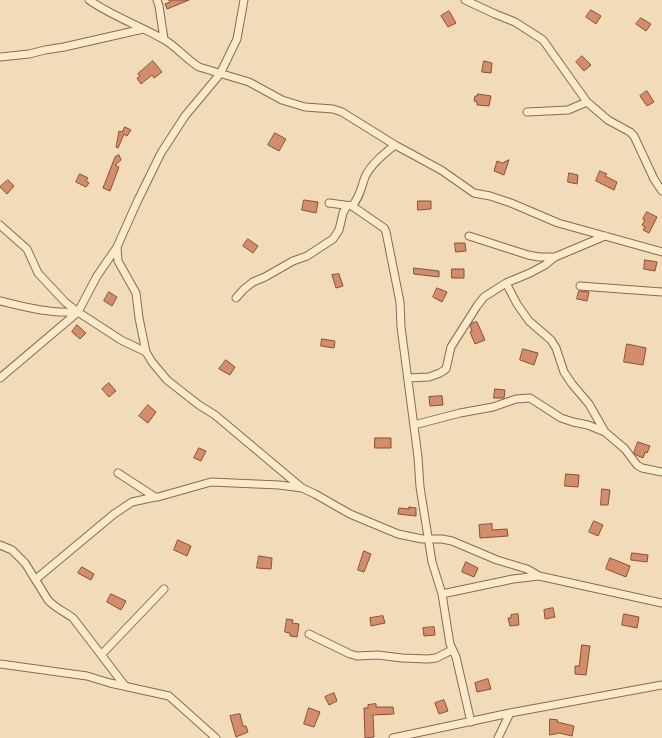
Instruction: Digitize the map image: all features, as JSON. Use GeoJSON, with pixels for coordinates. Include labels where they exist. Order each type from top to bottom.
{"type":"FeatureCollection","features":[{"type":"Feature","properties":{"kind":"street"},"geometry":{"type":"LineString","coordinates":[[89,0],[110,14],[164,39],[178,49],[192,63],[220,74],[249,82],[282,100],[305,107],[333,109],[342,112],[441,170],[474,193],[497,198],[533,211],[558,223],[662,252]]}},
{"type":"Feature","properties":{"kind":"street"},"geometry":{"type":"LineString","coordinates":[[157,0],[164,39]]}},
{"type":"Feature","properties":{"kind":"street"},"geometry":{"type":"LineString","coordinates":[[0,378],[78,312],[97,276],[117,247],[161,153],[185,116],[220,74],[237,39],[244,0]]}},
{"type":"Feature","properties":{"kind":"street"},"geometry":{"type":"LineString","coordinates":[[465,0],[515,22],[543,40],[587,102],[608,120],[630,132],[634,136],[654,179],[662,190]]}},
{"type":"Feature","properties":{"kind":"street"},"geometry":{"type":"LineString","coordinates":[[0,57],[29,54],[143,29]]}},
{"type":"Feature","properties":{"kind":"street"},"geometry":{"type":"LineString","coordinates":[[527,112],[568,110],[587,102]]}},
{"type":"Feature","properties":{"kind":"street"},"geometry":{"type":"LineString","coordinates":[[236,298],[253,282],[266,277],[292,261],[307,256],[333,239],[339,230],[343,213],[358,200],[365,177],[369,170],[384,154],[396,145]]}},
{"type":"Feature","properties":{"kind":"street"},"geometry":{"type":"LineString","coordinates":[[329,203],[350,206],[384,228],[386,232],[400,302],[401,327],[414,425],[420,487],[432,562],[442,594],[452,650],[456,657],[471,722]]}},
{"type":"Feature","properties":{"kind":"street"},"geometry":{"type":"LineString","coordinates":[[0,225],[27,249],[38,273],[60,297],[78,312],[121,340],[146,352]]}},
{"type":"Feature","properties":{"kind":"street"},"geometry":{"type":"LineString","coordinates":[[469,236],[528,255],[555,257]]}},
{"type":"Feature","properties":{"kind":"street"},"geometry":{"type":"LineString","coordinates":[[408,378],[429,377],[446,369],[451,347],[484,297],[506,283],[545,265],[555,257],[605,236]]}},
{"type":"Feature","properties":{"kind":"street"},"geometry":{"type":"LineString","coordinates":[[117,247],[118,261],[136,293],[139,318],[146,352],[167,380],[199,405],[215,415],[302,488],[350,514],[398,534],[429,540],[442,539],[452,541],[497,560],[527,569],[539,576],[662,603]]}},
{"type":"Feature","properties":{"kind":"street"},"geometry":{"type":"LineString","coordinates":[[506,283],[517,304],[529,321],[551,340],[556,348],[564,372],[589,404],[605,432]]}},
{"type":"Feature","properties":{"kind":"street"},"geometry":{"type":"LineString","coordinates":[[580,286],[662,292]]}},
{"type":"Feature","properties":{"kind":"street"},"geometry":{"type":"LineString","coordinates":[[0,301],[48,311],[68,313],[78,312]]}},
{"type":"Feature","properties":{"kind":"street"},"geometry":{"type":"LineString","coordinates":[[414,425],[460,413],[493,407],[516,399],[530,398],[561,418],[573,422],[588,424],[605,432],[625,449],[637,465],[642,468],[662,472]]}},
{"type":"Feature","properties":{"kind":"street"},"geometry":{"type":"LineString","coordinates":[[118,473],[155,497]]}},
{"type":"Feature","properties":{"kind":"street"},"geometry":{"type":"LineString","coordinates":[[36,579],[114,514],[132,502],[163,496],[211,482],[279,485],[302,488]]}},
{"type":"Feature","properties":{"kind":"street"},"geometry":{"type":"LineString","coordinates":[[0,545],[12,550],[25,563],[48,600],[73,618],[125,686]]}},
{"type":"Feature","properties":{"kind":"street"},"geometry":{"type":"LineString","coordinates":[[442,594],[513,579],[539,576]]}},
{"type":"Feature","properties":{"kind":"street"},"geometry":{"type":"LineString","coordinates":[[101,655],[164,589]]}},
{"type":"Feature","properties":{"kind":"street"},"geometry":{"type":"LineString","coordinates":[[309,634],[350,654],[358,656],[378,655],[428,659],[436,658],[452,650]]}},
{"type":"Feature","properties":{"kind":"street"},"geometry":{"type":"LineString","coordinates":[[0,664],[87,676],[169,696],[216,738]]}},
{"type":"Feature","properties":{"kind":"street"},"geometry":{"type":"LineString","coordinates":[[393,738],[510,713],[662,685]]}},
{"type":"Feature","properties":{"kind":"street"},"geometry":{"type":"LineString","coordinates":[[498,738],[510,713]]}},
{"type":"Feature","properties":{"kind":"building"},"geometry":{"type":"Polygon","coordinates":[[[169,0],[189,0],[167,9],[165,4],[170,2],[169,0]]]}},
{"type":"Feature","properties":{"kind":"building"},"geometry":{"type":"Polygon","coordinates":[[[591,10],[601,16],[596,24],[586,17],[591,10]]]}},
{"type":"Feature","properties":{"kind":"building"},"geometry":{"type":"Polygon","coordinates":[[[449,11],[456,23],[448,27],[441,16],[449,11]]]}},
{"type":"Feature","properties":{"kind":"building"},"geometry":{"type":"Polygon","coordinates":[[[641,18],[651,24],[646,31],[636,24],[641,18]]]}},
{"type":"Feature","properties":{"kind":"building"},"geometry":{"type":"Polygon","coordinates":[[[582,56],[591,65],[584,71],[576,62],[582,56]]]}},
{"type":"Feature","properties":{"kind":"building"},"geometry":{"type":"Polygon","coordinates":[[[153,61],[162,72],[154,78],[152,75],[141,84],[137,78],[140,76],[138,74],[153,61]]]}},
{"type":"Feature","properties":{"kind":"building"},"geometry":{"type":"Polygon","coordinates":[[[484,61],[492,63],[491,73],[482,72],[484,61]]]}},
{"type":"Feature","properties":{"kind":"building"},"geometry":{"type":"Polygon","coordinates":[[[647,91],[654,102],[647,106],[640,96],[647,91]]]}},
{"type":"Feature","properties":{"kind":"building"},"geometry":{"type":"Polygon","coordinates":[[[478,94],[491,96],[489,106],[477,105],[477,102],[474,101],[475,96],[478,94]]]}},
{"type":"Feature","properties":{"kind":"building"},"geometry":{"type":"Polygon","coordinates":[[[125,127],[131,130],[127,136],[124,134],[118,148],[116,147],[119,131],[122,132],[125,127]]]}},
{"type":"Feature","properties":{"kind":"building"},"geometry":{"type":"Polygon","coordinates":[[[275,133],[286,139],[279,151],[268,145],[275,133]]]}},
{"type":"Feature","properties":{"kind":"building"},"geometry":{"type":"Polygon","coordinates":[[[119,155],[121,160],[115,165],[119,167],[110,191],[103,188],[115,157],[119,155]]]}},
{"type":"Feature","properties":{"kind":"building"},"geometry":{"type":"Polygon","coordinates":[[[509,160],[504,175],[494,171],[497,161],[502,163],[509,160]]]}},
{"type":"Feature","properties":{"kind":"building"},"geometry":{"type":"Polygon","coordinates":[[[600,171],[607,174],[605,176],[617,182],[614,190],[596,181],[600,171]]]}},
{"type":"Feature","properties":{"kind":"building"},"geometry":{"type":"Polygon","coordinates":[[[569,173],[578,175],[577,184],[568,182],[569,173]]]}},
{"type":"Feature","properties":{"kind":"building"},"geometry":{"type":"Polygon","coordinates":[[[80,174],[88,178],[86,181],[89,183],[86,187],[76,182],[80,174]]]}},
{"type":"Feature","properties":{"kind":"building"},"geometry":{"type":"Polygon","coordinates":[[[8,180],[14,186],[7,194],[0,187],[8,180]]]}},
{"type":"Feature","properties":{"kind":"building"},"geometry":{"type":"Polygon","coordinates":[[[304,200],[318,202],[316,213],[302,210],[304,200]]]}},
{"type":"Feature","properties":{"kind":"building"},"geometry":{"type":"Polygon","coordinates":[[[418,201],[431,201],[431,209],[418,210],[418,201]]]}},
{"type":"Feature","properties":{"kind":"building"},"geometry":{"type":"Polygon","coordinates":[[[647,212],[657,217],[649,233],[643,230],[645,227],[642,225],[645,220],[643,219],[647,212]]]}},
{"type":"Feature","properties":{"kind":"building"},"geometry":{"type":"Polygon","coordinates":[[[248,239],[258,246],[253,253],[243,246],[248,239]]]}},
{"type":"Feature","properties":{"kind":"building"},"geometry":{"type":"Polygon","coordinates":[[[455,243],[465,243],[466,251],[456,252],[455,243]]]}},
{"type":"Feature","properties":{"kind":"building"},"geometry":{"type":"Polygon","coordinates":[[[645,260],[657,262],[655,271],[644,269],[645,260]]]}},
{"type":"Feature","properties":{"kind":"building"},"geometry":{"type":"Polygon","coordinates":[[[414,268],[439,271],[439,277],[414,274],[414,268]]]}},
{"type":"Feature","properties":{"kind":"building"},"geometry":{"type":"Polygon","coordinates":[[[452,269],[464,269],[464,278],[452,278],[452,269]]]}},
{"type":"Feature","properties":{"kind":"building"},"geometry":{"type":"Polygon","coordinates":[[[339,274],[343,286],[336,288],[332,275],[339,274]]]}},
{"type":"Feature","properties":{"kind":"building"},"geometry":{"type":"Polygon","coordinates":[[[437,288],[447,292],[442,302],[433,297],[437,288]]]}},
{"type":"Feature","properties":{"kind":"building"},"geometry":{"type":"Polygon","coordinates":[[[579,291],[589,292],[587,301],[577,299],[579,291]]]}},
{"type":"Feature","properties":{"kind":"building"},"geometry":{"type":"Polygon","coordinates":[[[109,292],[117,297],[112,306],[104,301],[109,292]]]}},
{"type":"Feature","properties":{"kind":"building"},"geometry":{"type":"Polygon","coordinates":[[[477,322],[485,340],[475,344],[470,332],[472,331],[470,326],[472,323],[477,322]]]}},
{"type":"Feature","properties":{"kind":"building"},"geometry":{"type":"Polygon","coordinates":[[[77,325],[86,333],[80,339],[72,332],[77,325]]]}},
{"type":"Feature","properties":{"kind":"building"},"geometry":{"type":"Polygon","coordinates":[[[322,339],[335,341],[334,348],[321,346],[322,339]]]}},
{"type":"Feature","properties":{"kind":"building"},"geometry":{"type":"Polygon","coordinates":[[[627,344],[646,348],[643,365],[624,362],[627,344]]]}},
{"type":"Feature","properties":{"kind":"building"},"geometry":{"type":"Polygon","coordinates":[[[523,349],[538,353],[534,365],[520,360],[523,349]]]}},
{"type":"Feature","properties":{"kind":"building"},"geometry":{"type":"Polygon","coordinates":[[[226,360],[235,367],[230,375],[219,369],[226,360]]]}},
{"type":"Feature","properties":{"kind":"building"},"geometry":{"type":"Polygon","coordinates":[[[109,383],[116,391],[109,397],[102,389],[109,383]]]}},
{"type":"Feature","properties":{"kind":"building"},"geometry":{"type":"Polygon","coordinates":[[[495,389],[505,390],[504,398],[494,398],[495,389]]]}},
{"type":"Feature","properties":{"kind":"building"},"geometry":{"type":"Polygon","coordinates":[[[442,396],[443,405],[430,406],[429,397],[442,396]]]}},
{"type":"Feature","properties":{"kind":"building"},"geometry":{"type":"Polygon","coordinates":[[[148,405],[156,412],[148,423],[139,416],[148,405]]]}},
{"type":"Feature","properties":{"kind":"building"},"geometry":{"type":"Polygon","coordinates":[[[375,438],[391,438],[391,448],[375,448],[375,438]]]}},
{"type":"Feature","properties":{"kind":"building"},"geometry":{"type":"Polygon","coordinates":[[[638,442],[650,446],[647,453],[645,452],[643,458],[634,453],[638,442]]]}},
{"type":"Feature","properties":{"kind":"building"},"geometry":{"type":"Polygon","coordinates":[[[199,448],[206,451],[201,461],[194,458],[199,448]]]}},
{"type":"Feature","properties":{"kind":"building"},"geometry":{"type":"Polygon","coordinates":[[[566,474],[579,475],[578,487],[565,486],[566,474]]]}},
{"type":"Feature","properties":{"kind":"building"},"geometry":{"type":"Polygon","coordinates":[[[602,489],[610,490],[608,505],[601,505],[602,489]]]}},
{"type":"Feature","properties":{"kind":"building"},"geometry":{"type":"Polygon","coordinates":[[[409,507],[416,508],[416,516],[398,514],[399,508],[409,509],[409,507]]]}},
{"type":"Feature","properties":{"kind":"building"},"geometry":{"type":"Polygon","coordinates":[[[594,521],[603,525],[598,536],[589,532],[594,521]]]}},
{"type":"Feature","properties":{"kind":"building"},"geometry":{"type":"Polygon","coordinates":[[[492,524],[492,530],[507,529],[508,536],[480,538],[479,525],[492,524]]]}},
{"type":"Feature","properties":{"kind":"building"},"geometry":{"type":"Polygon","coordinates":[[[178,540],[191,546],[187,556],[174,550],[178,540]]]}},
{"type":"Feature","properties":{"kind":"building"},"geometry":{"type":"Polygon","coordinates":[[[364,551],[371,554],[364,572],[358,570],[364,551]]]}},
{"type":"Feature","properties":{"kind":"building"},"geometry":{"type":"Polygon","coordinates":[[[632,553],[648,555],[647,562],[631,560],[632,553]]]}},
{"type":"Feature","properties":{"kind":"building"},"geometry":{"type":"Polygon","coordinates":[[[259,556],[272,558],[271,569],[257,568],[259,556]]]}},
{"type":"Feature","properties":{"kind":"building"},"geometry":{"type":"Polygon","coordinates":[[[610,558],[630,566],[626,577],[606,569],[610,558]]]}},
{"type":"Feature","properties":{"kind":"building"},"geometry":{"type":"Polygon","coordinates":[[[466,562],[478,568],[474,577],[462,572],[466,562]]]}},
{"type":"Feature","properties":{"kind":"building"},"geometry":{"type":"Polygon","coordinates":[[[82,567],[94,574],[91,580],[78,573],[82,567]]]}},
{"type":"Feature","properties":{"kind":"building"},"geometry":{"type":"Polygon","coordinates":[[[111,594],[126,601],[121,610],[107,602],[111,594]]]}},
{"type":"Feature","properties":{"kind":"building"},"geometry":{"type":"Polygon","coordinates":[[[553,608],[555,617],[545,619],[544,610],[553,608]]]}},
{"type":"Feature","properties":{"kind":"building"},"geometry":{"type":"Polygon","coordinates":[[[518,614],[519,625],[510,626],[508,618],[511,618],[511,615],[518,614]]]}},
{"type":"Feature","properties":{"kind":"building"},"geometry":{"type":"Polygon","coordinates":[[[624,614],[639,617],[637,628],[622,625],[624,614]]]}},
{"type":"Feature","properties":{"kind":"building"},"geometry":{"type":"Polygon","coordinates":[[[383,616],[385,623],[371,626],[370,618],[383,616]]]}},
{"type":"Feature","properties":{"kind":"building"},"geometry":{"type":"Polygon","coordinates":[[[287,619],[293,620],[292,623],[299,624],[297,637],[290,636],[290,633],[285,632],[287,619]]]}},
{"type":"Feature","properties":{"kind":"building"},"geometry":{"type":"Polygon","coordinates":[[[434,627],[435,635],[424,636],[423,628],[434,627]]]}},
{"type":"Feature","properties":{"kind":"building"},"geometry":{"type":"Polygon","coordinates":[[[582,645],[590,646],[586,675],[575,674],[575,666],[579,666],[582,645]]]}},
{"type":"Feature","properties":{"kind":"building"},"geometry":{"type":"Polygon","coordinates":[[[488,679],[491,689],[477,692],[475,683],[488,679]]]}},
{"type":"Feature","properties":{"kind":"building"},"geometry":{"type":"Polygon","coordinates":[[[334,693],[337,701],[329,705],[325,697],[334,693]]]}},
{"type":"Feature","properties":{"kind":"building"},"geometry":{"type":"Polygon","coordinates":[[[444,700],[448,711],[439,714],[435,703],[444,700]]]}},
{"type":"Feature","properties":{"kind":"building"},"geometry":{"type":"Polygon","coordinates":[[[376,704],[376,707],[393,707],[394,714],[373,715],[374,737],[365,738],[364,708],[368,708],[368,705],[376,704]]]}},
{"type":"Feature","properties":{"kind":"building"},"geometry":{"type":"Polygon","coordinates":[[[309,708],[320,712],[314,727],[304,724],[309,708]]]}},
{"type":"Feature","properties":{"kind":"building"},"geometry":{"type":"Polygon","coordinates":[[[240,714],[243,726],[246,726],[248,732],[236,737],[230,716],[240,714]]]}},
{"type":"Feature","properties":{"kind":"building"},"geometry":{"type":"Polygon","coordinates":[[[550,719],[558,720],[557,722],[574,726],[572,736],[559,733],[550,735],[550,719]]]}}]}
